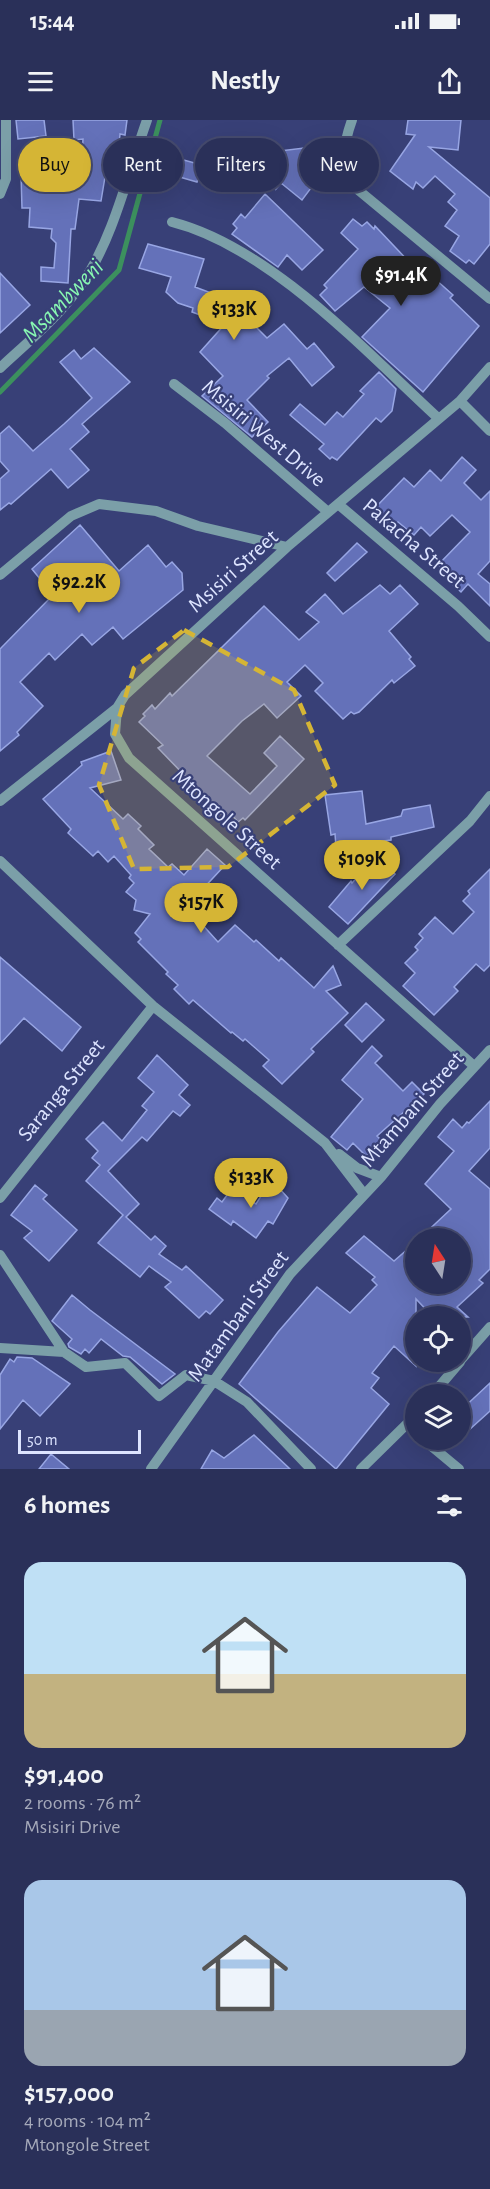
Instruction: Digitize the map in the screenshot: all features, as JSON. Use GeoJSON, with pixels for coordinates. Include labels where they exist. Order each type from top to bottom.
{"type":"FeatureCollection","features":[{"type":"Feature","properties":{"kind":"street"},"geometry":{"type":"LineString","coordinates":[[0,194],[6,179],[6,120]]}},
{"type":"Feature","properties":{"kind":"street"},"geometry":{"type":"LineString","coordinates":[[0,368],[63,308],[84,282],[100,253],[147,120]]}},
{"type":"Feature","properties":{"kind":"street"},"geometry":{"type":"LineString","coordinates":[[352,120],[345,141],[344,165],[351,184],[490,299]]}},
{"type":"Feature","properties":{"kind":"street"},"geometry":{"type":"LineString","coordinates":[[172,222],[197,228],[256,260],[324,314],[438,418]]}},
{"type":"Feature","properties":{"kind":"street","name":"Msisiri Street"},"geometry":{"type":"LineString","coordinates":[[0,801],[117,708],[134,687],[287,547],[460,401],[490,367]]}},
{"type":"Feature","properties":{"kind":"street","name":"Msisiri West Drive"},"geometry":{"type":"LineString","coordinates":[[174,384],[225,423],[328,512]]}},
{"type":"Feature","properties":{"kind":"street"},"geometry":{"type":"LineString","coordinates":[[460,401],[490,431]]}},
{"type":"Feature","properties":{"kind":"street"},"geometry":{"type":"LineString","coordinates":[[0,575],[71,516],[99,504],[156,511],[198,526],[287,547]]}},
{"type":"Feature","properties":{"kind":"street","name":"Pakacha Street"},"geometry":{"type":"LineString","coordinates":[[338,504],[458,606],[490,638]]}},
{"type":"Feature","properties":{"kind":"street","name":"Mtongole Street"},"geometry":{"type":"LineString","coordinates":[[117,708],[115,734],[129,758],[474,1065]]}},
{"type":"Feature","properties":{"kind":"street"},"geometry":{"type":"LineString","coordinates":[[338,945],[470,821],[490,796]]}},
{"type":"Feature","properties":{"kind":"street"},"geometry":{"type":"LineString","coordinates":[[0,861],[153,1006],[357,1168],[381,1177]]}},
{"type":"Feature","properties":{"kind":"street","name":"Saranga Street"},"geometry":{"type":"LineString","coordinates":[[0,1198],[153,1006]]}},
{"type":"Feature","properties":{"kind":"street","name":"Mtambani Street"},"geometry":{"type":"LineString","coordinates":[[364,1194],[381,1177],[474,1065],[490,1050]]}},
{"type":"Feature","properties":{"kind":"street"},"geometry":{"type":"LineString","coordinates":[[325,1143],[364,1194]]}},
{"type":"Feature","properties":{"kind":"street","name":"Matambani Street"},"geometry":{"type":"LineString","coordinates":[[151,1469],[290,1274],[364,1194]]}},
{"type":"Feature","properties":{"kind":"street"},"geometry":{"type":"LineString","coordinates":[[0,1255],[64,1352],[86,1367],[125,1363],[159,1396],[186,1375],[214,1381],[247,1402],[311,1469]]}},
{"type":"Feature","properties":{"kind":"street"},"geometry":{"type":"LineString","coordinates":[[471,1349],[490,1327]]}},
{"type":"Feature","properties":{"kind":"street"},"geometry":{"type":"LineString","coordinates":[[0,1348],[64,1352]]}},
{"type":"Feature","properties":{"kind":"street"},"geometry":{"type":"LineString","coordinates":[[441,1384],[451,1372]]}},
{"type":"Feature","properties":{"kind":"street"},"geometry":{"type":"LineString","coordinates":[[361,1469],[405,1434]]}},
{"type":"Feature","properties":{"kind":"street"},"geometry":{"type":"LineString","coordinates":[[436,1450],[459,1469]]}},
{"type":"Feature","properties":{"kind":"highlighted area"},"geometry":{"type":"Polygon","coordinates":[[[184,630],[294,690],[335,785],[228,867],[134,869],[99,785],[134,668],[184,630]]]}},
{"type":"Feature","properties":{"kind":"building"},"geometry":{"type":"Polygon","coordinates":[[[16,120],[44,120],[46,136],[18,139],[16,120]]]}},
{"type":"Feature","properties":{"kind":"building"},"geometry":{"type":"Polygon","coordinates":[[[73,120],[127,120],[125,135],[120,134],[120,138],[103,138],[101,201],[79,199],[75,229],[71,229],[68,283],[41,281],[41,267],[54,268],[56,243],[51,238],[52,229],[29,227],[30,208],[22,208],[22,192],[91,192],[91,138],[74,138],[73,120]]]}},
{"type":"Feature","properties":{"kind":"building"},"geometry":{"type":"Polygon","coordinates":[[[408,120],[461,120],[458,150],[429,147],[490,198],[490,244],[474,264],[469,260],[466,263],[450,251],[459,236],[445,226],[457,210],[448,202],[455,194],[435,176],[423,188],[416,182],[413,189],[390,171],[415,135],[406,134],[408,120]]]}},
{"type":"Feature","properties":{"kind":"building"},"geometry":{"type":"Polygon","coordinates":[[[299,149],[299,192],[308,192],[302,200],[287,188],[287,150],[299,149]]]}},
{"type":"Feature","properties":{"kind":"building"},"geometry":{"type":"Polygon","coordinates":[[[183,160],[195,163],[195,181],[183,178],[183,160]]]}},
{"type":"Feature","properties":{"kind":"building"},"geometry":{"type":"Polygon","coordinates":[[[265,194],[323,250],[302,270],[287,255],[278,267],[232,234],[237,228],[233,224],[241,214],[245,218],[265,194]]]}},
{"type":"Feature","properties":{"kind":"building"},"geometry":{"type":"Polygon","coordinates":[[[353,219],[362,226],[367,222],[374,229],[375,226],[413,266],[416,263],[432,282],[435,279],[453,295],[450,298],[479,326],[423,392],[362,337],[390,308],[364,287],[335,311],[320,295],[327,288],[324,285],[358,249],[341,233],[353,219]]]}},
{"type":"Feature","properties":{"kind":"building"},"geometry":{"type":"Polygon","coordinates":[[[148,244],[204,259],[195,287],[246,306],[241,312],[267,338],[284,324],[307,349],[314,343],[334,367],[312,386],[289,358],[267,376],[269,378],[247,400],[268,422],[252,437],[202,396],[223,376],[200,352],[225,324],[192,312],[193,308],[178,303],[166,292],[171,277],[139,268],[148,244]]]}},
{"type":"Feature","properties":{"kind":"building"},"geometry":{"type":"Polygon","coordinates":[[[0,273],[30,305],[0,333],[0,273]]]}},
{"type":"Feature","properties":{"kind":"building"},"geometry":{"type":"Polygon","coordinates":[[[94,348],[130,382],[82,424],[89,432],[70,449],[89,470],[68,488],[51,469],[11,504],[9,503],[0,510],[0,479],[9,471],[0,461],[0,434],[9,426],[33,451],[64,424],[92,398],[60,362],[74,350],[81,359],[94,348]]]}},
{"type":"Feature","properties":{"kind":"building"},"geometry":{"type":"Polygon","coordinates":[[[379,372],[396,389],[392,411],[381,422],[376,418],[337,460],[332,457],[330,459],[319,449],[324,444],[290,415],[300,404],[325,425],[337,412],[343,417],[364,394],[360,391],[379,372]]]}},
{"type":"Feature","properties":{"kind":"building"},"geometry":{"type":"Polygon","coordinates":[[[462,457],[476,470],[464,483],[481,500],[490,491],[490,561],[478,574],[490,584],[490,606],[468,584],[461,592],[447,579],[450,576],[438,565],[470,532],[452,515],[430,536],[421,527],[414,535],[398,522],[392,528],[373,510],[404,478],[414,487],[430,470],[441,481],[462,457]]]}},
{"type":"Feature","properties":{"kind":"building"},"geometry":{"type":"Polygon","coordinates":[[[80,525],[119,571],[148,545],[166,567],[172,562],[182,573],[183,590],[123,639],[113,627],[92,645],[82,634],[55,660],[49,653],[20,682],[43,706],[17,732],[19,735],[0,751],[0,649],[53,595],[32,569],[80,525]]]}},
{"type":"Feature","properties":{"kind":"building"},"geometry":{"type":"Polygon","coordinates":[[[357,543],[367,552],[335,581],[327,573],[357,543]]]}},
{"type":"Feature","properties":{"kind":"building"},"geometry":{"type":"Polygon","coordinates":[[[380,585],[390,594],[400,585],[418,604],[389,631],[411,657],[409,659],[415,666],[394,683],[392,680],[359,712],[354,714],[351,712],[343,719],[315,691],[323,683],[305,665],[287,682],[301,696],[277,718],[264,704],[242,721],[207,756],[250,794],[277,766],[264,753],[280,736],[304,759],[245,820],[243,818],[238,822],[233,816],[228,821],[187,781],[188,779],[158,748],[163,745],[139,722],[145,716],[143,714],[152,705],[155,709],[170,693],[172,696],[264,606],[299,640],[319,622],[306,612],[325,594],[343,614],[380,585]]]}},
{"type":"Feature","properties":{"kind":"building"},"geometry":{"type":"Polygon","coordinates":[[[111,751],[121,780],[90,788],[123,819],[128,814],[141,826],[138,829],[154,845],[149,849],[168,867],[172,864],[184,875],[207,849],[225,865],[200,892],[204,896],[190,911],[218,942],[235,925],[279,961],[281,958],[314,988],[333,966],[341,985],[326,991],[348,1013],[311,1049],[314,1052],[282,1084],[263,1066],[269,1060],[245,1039],[243,1041],[231,1033],[193,1000],[189,1004],[174,989],[178,985],[138,942],[141,939],[135,933],[150,914],[134,910],[136,900],[126,892],[134,883],[129,878],[131,875],[114,856],[108,862],[98,851],[93,856],[68,833],[71,829],[43,799],[82,765],[81,762],[111,751]]]}},
{"type":"Feature","properties":{"kind":"building"},"geometry":{"type":"Polygon","coordinates":[[[362,791],[366,824],[401,816],[403,810],[430,805],[434,827],[391,837],[391,840],[336,847],[335,834],[331,835],[325,795],[362,791]]]}},
{"type":"Feature","properties":{"kind":"building"},"geometry":{"type":"Polygon","coordinates":[[[376,857],[395,874],[348,924],[329,907],[376,857]]]}},
{"type":"Feature","properties":{"kind":"building"},"geometry":{"type":"Polygon","coordinates":[[[490,869],[490,965],[484,971],[476,964],[454,987],[458,991],[434,1015],[403,986],[415,973],[405,963],[418,950],[415,947],[423,938],[419,934],[435,917],[453,934],[474,912],[463,901],[470,894],[468,891],[490,869]]]}},
{"type":"Feature","properties":{"kind":"building"},"geometry":{"type":"Polygon","coordinates":[[[0,957],[81,1027],[62,1051],[24,1018],[0,1044],[0,957]]]}},
{"type":"Feature","properties":{"kind":"building"},"geometry":{"type":"Polygon","coordinates":[[[366,1003],[384,1020],[362,1042],[345,1025],[366,1003]]]}},
{"type":"Feature","properties":{"kind":"building"},"geometry":{"type":"Polygon","coordinates":[[[372,1046],[382,1056],[375,1063],[403,1091],[412,1082],[424,1094],[377,1136],[382,1141],[366,1156],[353,1143],[347,1150],[331,1137],[363,1099],[342,1080],[372,1046]]]}},
{"type":"Feature","properties":{"kind":"building"},"geometry":{"type":"Polygon","coordinates":[[[157,1055],[188,1085],[179,1095],[190,1105],[180,1116],[173,1111],[147,1141],[142,1137],[108,1171],[139,1204],[126,1217],[151,1240],[155,1236],[166,1246],[159,1254],[182,1270],[186,1266],[223,1300],[210,1314],[206,1311],[199,1318],[165,1287],[171,1282],[149,1266],[140,1277],[98,1243],[123,1215],[86,1181],[100,1165],[92,1158],[98,1151],[86,1139],[103,1122],[122,1141],[147,1110],[142,1106],[154,1092],[138,1078],[157,1055]]]}},
{"type":"Feature","properties":{"kind":"building"},"geometry":{"type":"Polygon","coordinates":[[[490,1101],[490,1148],[469,1171],[490,1189],[490,1269],[479,1280],[483,1283],[458,1306],[423,1306],[416,1299],[416,1306],[405,1306],[405,1356],[394,1346],[372,1373],[379,1378],[371,1388],[389,1404],[336,1469],[239,1384],[278,1332],[317,1287],[350,1313],[377,1285],[372,1280],[375,1277],[346,1253],[364,1236],[394,1261],[405,1252],[405,1294],[471,1294],[471,1228],[431,1228],[451,1209],[425,1184],[454,1151],[438,1137],[453,1119],[462,1128],[467,1122],[469,1123],[490,1101]]]}},
{"type":"Feature","properties":{"kind":"building"},"geometry":{"type":"Polygon","coordinates":[[[35,1185],[47,1195],[43,1199],[77,1230],[49,1261],[24,1238],[32,1231],[11,1215],[35,1185]]]}},
{"type":"Feature","properties":{"kind":"building"},"geometry":{"type":"Polygon","coordinates":[[[268,1185],[277,1191],[279,1188],[288,1198],[273,1224],[268,1221],[256,1238],[233,1221],[231,1225],[209,1209],[217,1198],[222,1202],[233,1187],[256,1204],[268,1185]]]}},
{"type":"Feature","properties":{"kind":"building"},"geometry":{"type":"Polygon","coordinates":[[[72,1295],[175,1374],[162,1384],[130,1357],[123,1356],[101,1339],[89,1353],[85,1349],[81,1354],[69,1347],[68,1344],[72,1339],[52,1321],[72,1295]]]}},
{"type":"Feature","properties":{"kind":"building"},"geometry":{"type":"Polygon","coordinates":[[[17,1357],[32,1358],[70,1384],[40,1416],[23,1400],[0,1429],[0,1375],[10,1359],[14,1362],[17,1357]]]}},
{"type":"Feature","properties":{"kind":"building"},"geometry":{"type":"Polygon","coordinates":[[[490,1383],[490,1411],[471,1428],[471,1401],[490,1383]]]}},
{"type":"Feature","properties":{"kind":"building"},"geometry":{"type":"Polygon","coordinates":[[[254,1435],[290,1469],[201,1469],[212,1450],[224,1458],[254,1435]]]}},
{"type":"Feature","properties":{"kind":"building"},"geometry":{"type":"Polygon","coordinates":[[[51,1454],[69,1469],[39,1469],[51,1454]]]}},
{"type":"Feature","properties":{"kind":"waterway","name":"Msambweni"},"geometry":{"type":"LineString","coordinates":[[0,392],[119,270],[160,120]]}}]}
